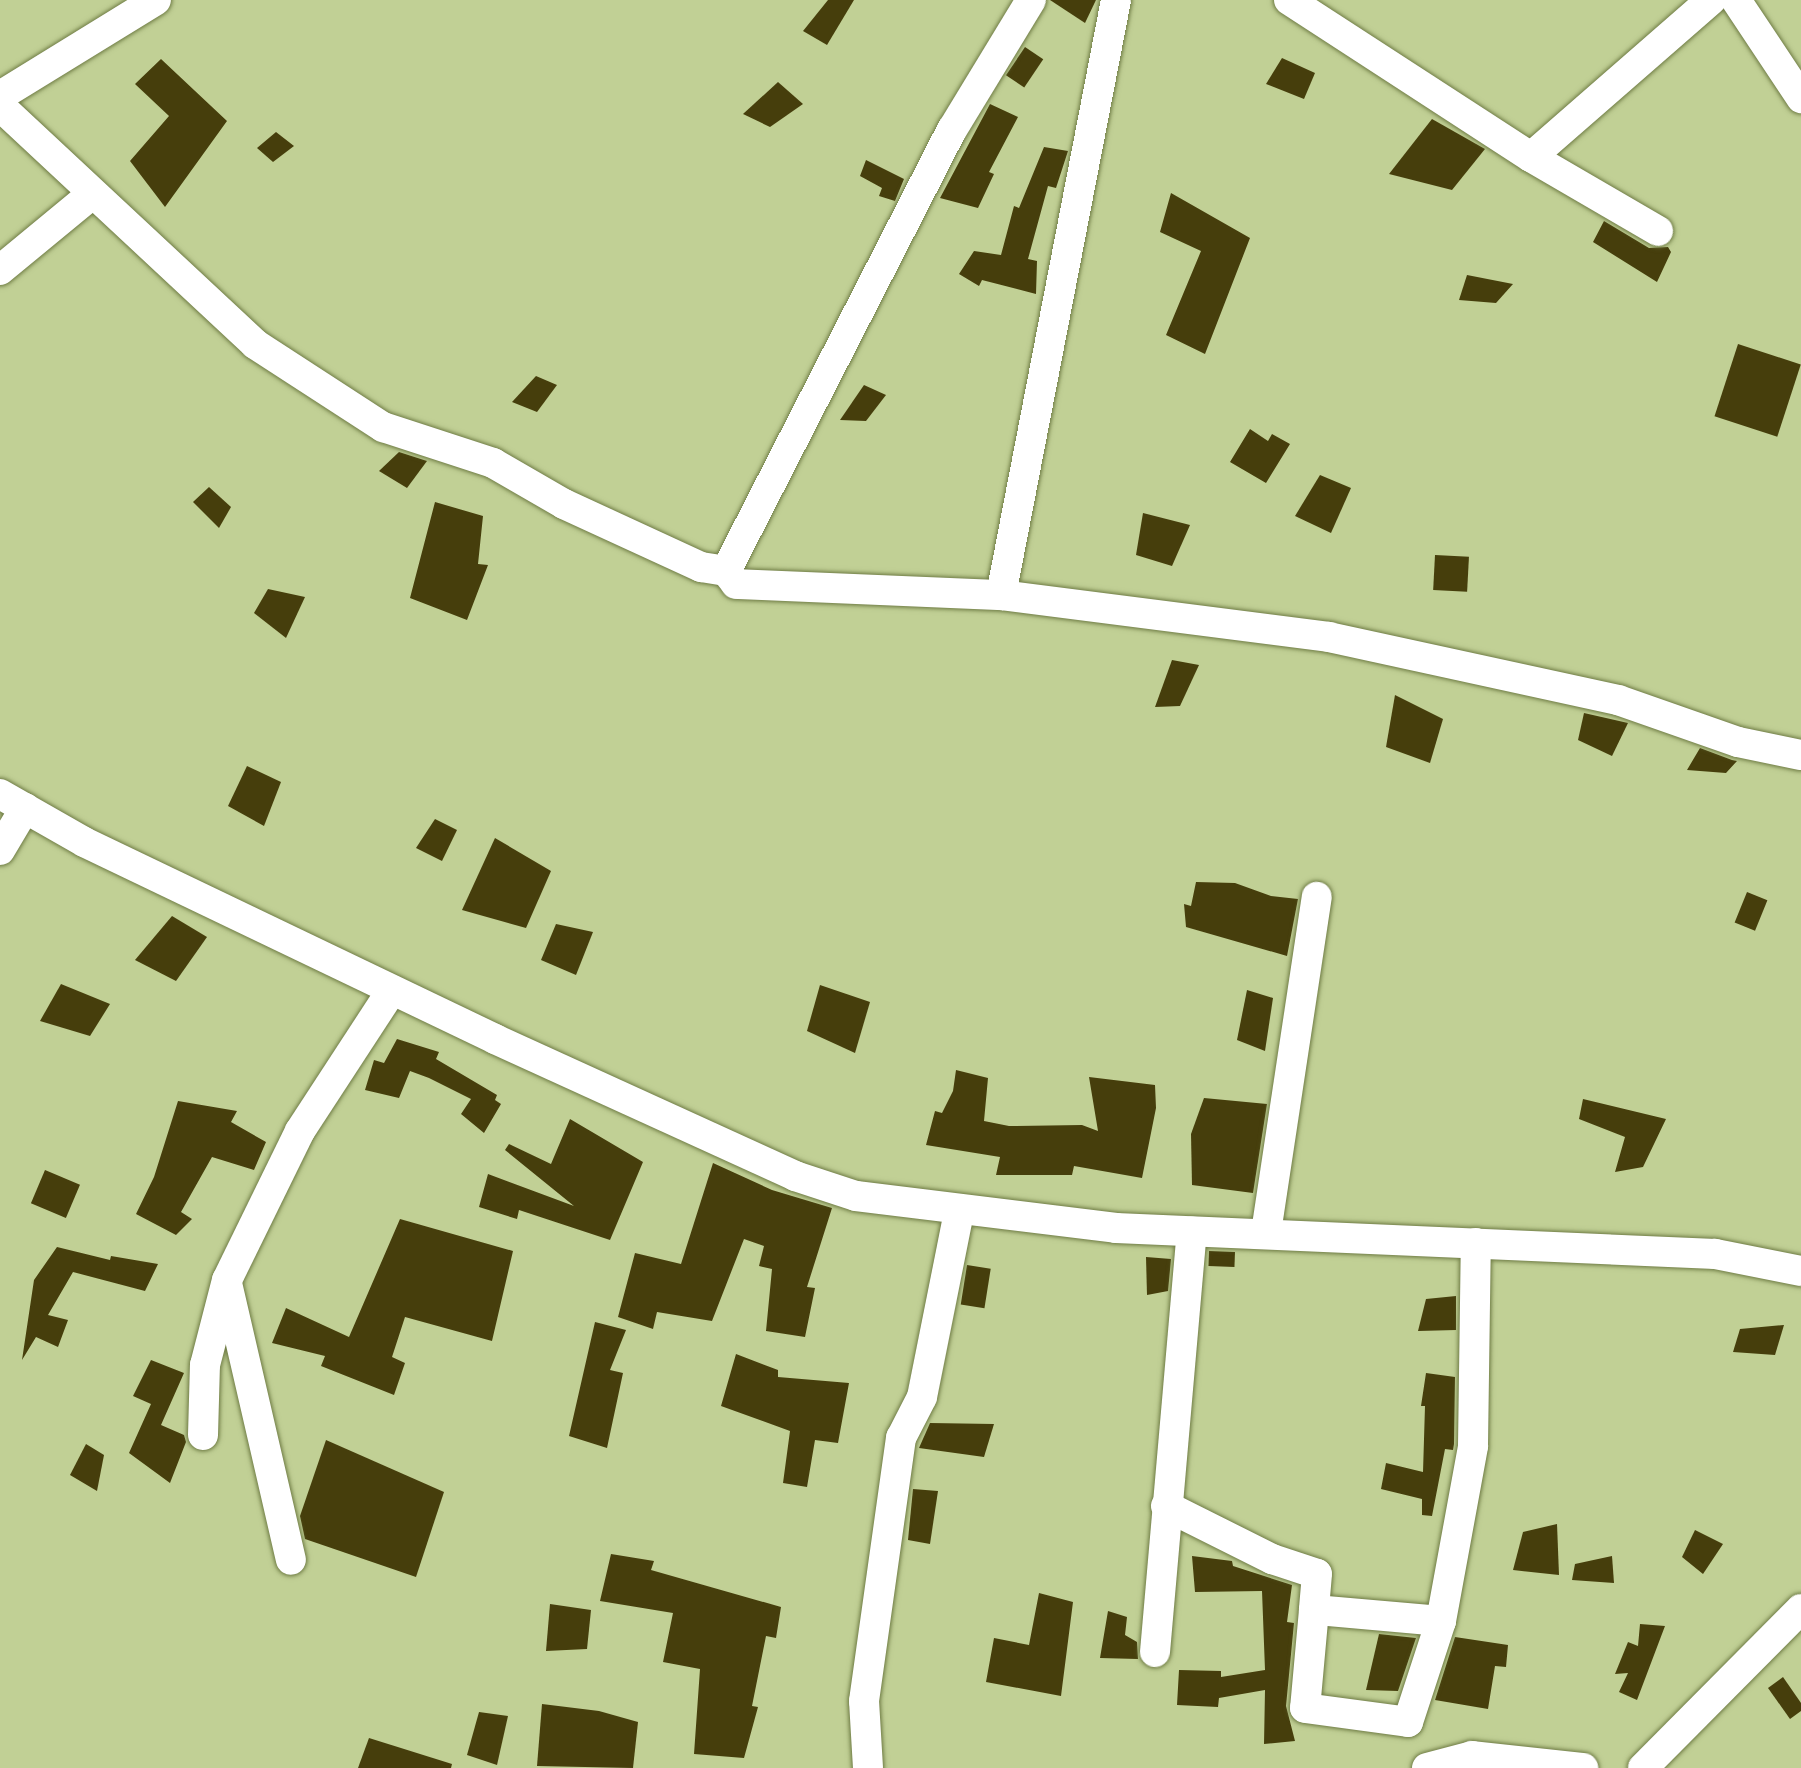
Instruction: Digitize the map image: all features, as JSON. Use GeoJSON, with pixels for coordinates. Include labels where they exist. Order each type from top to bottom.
{"type":"FeatureCollection","features":[{"type":"Feature","properties":{"kind":"street"},"geometry":{"type":"LineString","coordinates":[[0,96],[156,0]]}},
{"type":"Feature","properties":{"kind":"street"},"geometry":{"type":"LineString","coordinates":[[726,571],[952,130],[1031,0]]}},
{"type":"Feature","properties":{"kind":"street"},"geometry":{"type":"LineString","coordinates":[[1001,594],[1116,0]]}},
{"type":"Feature","properties":{"kind":"street"},"geometry":{"type":"LineString","coordinates":[[1289,0],[1530,157],[1658,231]]}},
{"type":"Feature","properties":{"kind":"street"},"geometry":{"type":"LineString","coordinates":[[1530,157],[1711,0]]}},
{"type":"Feature","properties":{"kind":"street"},"geometry":{"type":"LineString","coordinates":[[1736,0],[1801,98]]}},
{"type":"Feature","properties":{"kind":"street"},"geometry":{"type":"LineString","coordinates":[[0,106],[255,344],[384,428],[492,463],[564,504],[701,567],[726,571],[736,584],[1001,594],[1329,637],[1618,700],[1738,742],[1801,754]]}},
{"type":"Feature","properties":{"kind":"street"},"geometry":{"type":"LineString","coordinates":[[0,270],[91,194]]}},
{"type":"Feature","properties":{"kind":"street"},"geometry":{"type":"LineString","coordinates":[[0,850],[12,801],[84,842],[392,990],[796,1176],[856,1196],[958,1212],[1192,1232],[1715,1254],[1801,1270]]}},
{"type":"Feature","properties":{"kind":"street"},"geometry":{"type":"LineString","coordinates":[[1261,1234],[1267,1226],[1317,898]]}},
{"type":"Feature","properties":{"kind":"street"},"geometry":{"type":"LineString","coordinates":[[204,1435],[205,1365],[227,1280],[300,1131],[392,990]]}},
{"type":"Feature","properties":{"kind":"street"},"geometry":{"type":"LineString","coordinates":[[868,1768],[864,1701],[901,1438],[922,1397],[958,1212]]}},
{"type":"Feature","properties":{"kind":"street"},"geometry":{"type":"LineString","coordinates":[[1155,1652],[1192,1232]]}},
{"type":"Feature","properties":{"kind":"street"},"geometry":{"type":"LineString","coordinates":[[1166,1506],[1272,1560],[1317,1574],[1306,1708],[1408,1722],[1441,1621],[1474,1446],[1476,1243]]}},
{"type":"Feature","properties":{"kind":"street"},"geometry":{"type":"LineString","coordinates":[[227,1280],[291,1560]]}},
{"type":"Feature","properties":{"kind":"street"},"geometry":{"type":"LineString","coordinates":[[1643,1768],[1801,1609]]}},
{"type":"Feature","properties":{"kind":"street"},"geometry":{"type":"LineString","coordinates":[[1314,1610],[1441,1621]]}},
{"type":"Feature","properties":{"kind":"street"},"geometry":{"type":"LineString","coordinates":[[1426,1768],[1472,1756],[1583,1768]]}},
{"type":"Feature","properties":{"kind":"building"},"geometry":{"type":"Polygon","coordinates":[[[828,0],[854,0],[827,45],[803,31],[828,0]]]}},
{"type":"Feature","properties":{"kind":"building"},"geometry":{"type":"Polygon","coordinates":[[[1050,0],[1096,0],[1085,23],[1050,0]]]}},
{"type":"Feature","properties":{"kind":"building"},"geometry":{"type":"Polygon","coordinates":[[[1025,47],[1043,59],[1024,87],[1006,75],[1025,47]]]}},
{"type":"Feature","properties":{"kind":"building"},"geometry":{"type":"Polygon","coordinates":[[[1282,58],[1315,73],[1304,99],[1266,84],[1282,58]]]}},
{"type":"Feature","properties":{"kind":"building"},"geometry":{"type":"Polygon","coordinates":[[[161,59],[227,121],[165,207],[130,161],[169,116],[135,84],[161,59]]]}},
{"type":"Feature","properties":{"kind":"building"},"geometry":{"type":"Polygon","coordinates":[[[778,82],[803,104],[770,127],[743,114],[778,82]]]}},
{"type":"Feature","properties":{"kind":"building"},"geometry":{"type":"Polygon","coordinates":[[[990,104],[1018,117],[989,172],[994,174],[978,208],[940,198],[990,104]]]}},
{"type":"Feature","properties":{"kind":"building"},"geometry":{"type":"Polygon","coordinates":[[[1432,119],[1485,149],[1452,190],[1389,174],[1432,119]]]}},
{"type":"Feature","properties":{"kind":"building"},"geometry":{"type":"Polygon","coordinates":[[[276,132],[294,146],[273,162],[257,148],[276,132]]]}},
{"type":"Feature","properties":{"kind":"building"},"geometry":{"type":"Polygon","coordinates":[[[1044,147],[1068,151],[1056,188],[1048,186],[1028,259],[1037,261],[1036,294],[982,280],[979,286],[959,274],[974,251],[1001,255],[1014,206],[1019,208],[1044,147]]]}},
{"type":"Feature","properties":{"kind":"building"},"geometry":{"type":"Polygon","coordinates":[[[866,160],[904,179],[895,201],[879,196],[882,188],[860,176],[866,160]]]}},
{"type":"Feature","properties":{"kind":"building"},"geometry":{"type":"Polygon","coordinates":[[[1171,193],[1250,238],[1205,354],[1166,335],[1201,251],[1160,232],[1171,193]]]}},
{"type":"Feature","properties":{"kind":"building"},"geometry":{"type":"Polygon","coordinates":[[[1604,221],[1649,248],[1668,247],[1671,252],[1657,282],[1593,242],[1604,221]]]}},
{"type":"Feature","properties":{"kind":"building"},"geometry":{"type":"Polygon","coordinates":[[[1467,275],[1513,284],[1496,303],[1459,300],[1467,275]]]}},
{"type":"Feature","properties":{"kind":"building"},"geometry":{"type":"Polygon","coordinates":[[[1738,344],[1801,364],[1777,437],[1715,416],[1738,344]]]}},
{"type":"Feature","properties":{"kind":"building"},"geometry":{"type":"Polygon","coordinates":[[[536,376],[557,385],[537,412],[512,402],[536,376]]]}},
{"type":"Feature","properties":{"kind":"building"},"geometry":{"type":"Polygon","coordinates":[[[864,385],[886,395],[866,421],[840,420],[864,385]]]}},
{"type":"Feature","properties":{"kind":"building"},"geometry":{"type":"Polygon","coordinates":[[[1250,429],[1268,441],[1272,434],[1290,444],[1266,483],[1230,462],[1250,429]]]}},
{"type":"Feature","properties":{"kind":"building"},"geometry":{"type":"Polygon","coordinates":[[[399,452],[427,461],[407,488],[379,471],[399,452]]]}},
{"type":"Feature","properties":{"kind":"building"},"geometry":{"type":"Polygon","coordinates":[[[1320,475],[1351,488],[1331,533],[1295,516],[1320,475]]]}},
{"type":"Feature","properties":{"kind":"building"},"geometry":{"type":"Polygon","coordinates":[[[209,487],[231,507],[219,528],[193,502],[209,487]]]}},
{"type":"Feature","properties":{"kind":"building"},"geometry":{"type":"Polygon","coordinates":[[[435,502],[483,516],[478,564],[488,565],[467,620],[410,598],[435,502]]]}},
{"type":"Feature","properties":{"kind":"building"},"geometry":{"type":"Polygon","coordinates":[[[1143,513],[1190,525],[1172,566],[1136,555],[1143,513]]]}},
{"type":"Feature","properties":{"kind":"building"},"geometry":{"type":"Polygon","coordinates":[[[1435,555],[1469,557],[1467,592],[1433,590],[1435,555]]]}},
{"type":"Feature","properties":{"kind":"building"},"geometry":{"type":"Polygon","coordinates":[[[268,589],[305,597],[286,638],[254,613],[268,589]]]}},
{"type":"Feature","properties":{"kind":"building"},"geometry":{"type":"Polygon","coordinates":[[[1172,660],[1199,665],[1180,706],[1155,707],[1172,660]]]}},
{"type":"Feature","properties":{"kind":"building"},"geometry":{"type":"Polygon","coordinates":[[[1395,695],[1443,719],[1430,763],[1386,747],[1395,695]]]}},
{"type":"Feature","properties":{"kind":"building"},"geometry":{"type":"Polygon","coordinates":[[[1584,713],[1628,723],[1612,756],[1578,740],[1584,713]]]}},
{"type":"Feature","properties":{"kind":"building"},"geometry":{"type":"Polygon","coordinates":[[[1700,748],[1737,761],[1726,773],[1687,770],[1700,748]]]}},
{"type":"Feature","properties":{"kind":"building"},"geometry":{"type":"Polygon","coordinates":[[[247,766],[281,782],[264,826],[228,806],[247,766]]]}},
{"type":"Feature","properties":{"kind":"building"},"geometry":{"type":"Polygon","coordinates":[[[435,819],[457,830],[442,861],[416,848],[435,819]]]}},
{"type":"Feature","properties":{"kind":"building"},"geometry":{"type":"Polygon","coordinates":[[[495,838],[551,871],[526,928],[462,910],[495,838]]]}},
{"type":"Feature","properties":{"kind":"building"},"geometry":{"type":"Polygon","coordinates":[[[1196,882],[1235,883],[1271,896],[1298,899],[1287,956],[1186,927],[1184,904],[1191,906],[1196,882]]]}},
{"type":"Feature","properties":{"kind":"building"},"geometry":{"type":"Polygon","coordinates":[[[1747,892],[1767,900],[1755,931],[1735,923],[1747,892]]]}},
{"type":"Feature","properties":{"kind":"building"},"geometry":{"type":"Polygon","coordinates":[[[172,916],[207,937],[176,981],[135,960],[172,916]]]}},
{"type":"Feature","properties":{"kind":"building"},"geometry":{"type":"Polygon","coordinates":[[[556,924],[593,932],[576,975],[541,960],[556,924]]]}},
{"type":"Feature","properties":{"kind":"building"},"geometry":{"type":"Polygon","coordinates":[[[61,984],[110,1004],[90,1036],[40,1021],[61,984]]]}},
{"type":"Feature","properties":{"kind":"building"},"geometry":{"type":"Polygon","coordinates":[[[820,985],[870,1002],[855,1053],[807,1031],[820,985]]]}},
{"type":"Feature","properties":{"kind":"building"},"geometry":{"type":"Polygon","coordinates":[[[1247,990],[1273,998],[1265,1051],[1237,1040],[1247,990]]]}},
{"type":"Feature","properties":{"kind":"building"},"geometry":{"type":"Polygon","coordinates":[[[397,1039],[439,1052],[436,1059],[497,1095],[495,1100],[501,1104],[484,1133],[461,1114],[471,1099],[410,1071],[399,1098],[365,1090],[374,1060],[384,1063],[397,1039]]]}},
{"type":"Feature","properties":{"kind":"building"},"geometry":{"type":"Polygon","coordinates":[[[956,1070],[988,1078],[984,1121],[1009,1126],[1082,1125],[1098,1131],[1089,1077],[1155,1085],[1156,1108],[1142,1178],[1074,1166],[1072,1175],[996,1175],[1000,1157],[926,1145],[935,1111],[942,1113],[953,1091],[956,1070]]]}},
{"type":"Feature","properties":{"kind":"building"},"geometry":{"type":"Polygon","coordinates":[[[1204,1098],[1267,1104],[1253,1193],[1192,1185],[1191,1134],[1204,1098]]]}},
{"type":"Feature","properties":{"kind":"building"},"geometry":{"type":"Polygon","coordinates":[[[1583,1099],[1666,1119],[1643,1167],[1615,1172],[1625,1137],[1579,1119],[1583,1099]]]}},
{"type":"Feature","properties":{"kind":"building"},"geometry":{"type":"Polygon","coordinates":[[[178,1101],[237,1111],[231,1122],[266,1142],[254,1170],[212,1157],[181,1212],[192,1219],[176,1235],[136,1214],[154,1177],[178,1101]]]}},
{"type":"Feature","properties":{"kind":"building"},"geometry":{"type":"Polygon","coordinates":[[[570,1119],[643,1162],[610,1240],[519,1210],[517,1219],[479,1207],[488,1174],[574,1206],[505,1150],[509,1144],[551,1164],[570,1119]]]}},
{"type":"Feature","properties":{"kind":"building"},"geometry":{"type":"Polygon","coordinates":[[[713,1163],[772,1190],[832,1208],[807,1287],[815,1288],[805,1337],[766,1331],[772,1269],[759,1266],[764,1246],[744,1239],[712,1321],[657,1312],[653,1329],[618,1317],[635,1253],[681,1264],[713,1163]]]}},
{"type":"Feature","properties":{"kind":"building"},"geometry":{"type":"Polygon","coordinates":[[[45,1170],[80,1185],[66,1218],[31,1203],[45,1170]]]}},
{"type":"Feature","properties":{"kind":"building"},"geometry":{"type":"Polygon","coordinates":[[[400,1219],[513,1251],[492,1341],[405,1317],[392,1357],[405,1363],[394,1395],[321,1366],[325,1356],[272,1343],[286,1308],[349,1337],[400,1219]]]}},
{"type":"Feature","properties":{"kind":"building"},"geometry":{"type":"Polygon","coordinates":[[[57,1247],[110,1260],[111,1256],[158,1264],[145,1291],[73,1272],[48,1315],[68,1320],[58,1347],[36,1337],[22,1360],[34,1280],[57,1247]]]}},
{"type":"Feature","properties":{"kind":"building"},"geometry":{"type":"Polygon","coordinates":[[[1209,1251],[1235,1252],[1234,1267],[1208,1266],[1209,1251]]]}},
{"type":"Feature","properties":{"kind":"building"},"geometry":{"type":"Polygon","coordinates":[[[1146,1257],[1171,1259],[1168,1291],[1147,1295],[1146,1257]]]}},
{"type":"Feature","properties":{"kind":"building"},"geometry":{"type":"Polygon","coordinates":[[[967,1265],[991,1269],[984,1308],[961,1305],[967,1265]]]}},
{"type":"Feature","properties":{"kind":"building"},"geometry":{"type":"Polygon","coordinates":[[[1456,1296],[1456,1330],[1418,1331],[1426,1299],[1456,1296]]]}},
{"type":"Feature","properties":{"kind":"building"},"geometry":{"type":"Polygon","coordinates":[[[595,1322],[626,1330],[610,1370],[623,1373],[607,1448],[569,1436],[595,1322]]]}},
{"type":"Feature","properties":{"kind":"building"},"geometry":{"type":"Polygon","coordinates":[[[1784,1325],[1775,1355],[1733,1352],[1740,1329],[1784,1325]]]}},
{"type":"Feature","properties":{"kind":"building"},"geometry":{"type":"Polygon","coordinates":[[[736,1354],[778,1370],[778,1377],[849,1383],[838,1443],[815,1440],[807,1487],[783,1483],[790,1431],[721,1406],[736,1354]]]}},
{"type":"Feature","properties":{"kind":"building"},"geometry":{"type":"Polygon","coordinates":[[[151,1360],[184,1373],[161,1425],[184,1435],[186,1442],[170,1483],[129,1453],[151,1404],[133,1396],[151,1360]]]}},
{"type":"Feature","properties":{"kind":"building"},"geometry":{"type":"Polygon","coordinates":[[[1426,1373],[1455,1377],[1454,1444],[1453,1450],[1445,1449],[1432,1516],[1422,1515],[1422,1499],[1381,1489],[1386,1463],[1423,1472],[1425,1406],[1421,1406],[1426,1373]]]}},
{"type":"Feature","properties":{"kind":"building"},"geometry":{"type":"Polygon","coordinates":[[[930,1423],[994,1424],[984,1457],[919,1448],[930,1423]]]}},
{"type":"Feature","properties":{"kind":"building"},"geometry":{"type":"Polygon","coordinates":[[[326,1440],[444,1492],[416,1577],[305,1539],[300,1516],[326,1440]]]}},
{"type":"Feature","properties":{"kind":"building"},"geometry":{"type":"Polygon","coordinates":[[[86,1444],[104,1455],[97,1491],[70,1475],[86,1444]]]}},
{"type":"Feature","properties":{"kind":"building"},"geometry":{"type":"Polygon","coordinates":[[[913,1489],[938,1491],[930,1544],[908,1540],[913,1489]]]}},
{"type":"Feature","properties":{"kind":"building"},"geometry":{"type":"Polygon","coordinates":[[[1557,1524],[1559,1575],[1513,1570],[1523,1532],[1557,1524]]]}},
{"type":"Feature","properties":{"kind":"building"},"geometry":{"type":"Polygon","coordinates":[[[1695,1530],[1723,1544],[1703,1574],[1682,1557],[1695,1530]]]}},
{"type":"Feature","properties":{"kind":"building"},"geometry":{"type":"Polygon","coordinates":[[[611,1554],[654,1561],[651,1570],[781,1607],[776,1638],[766,1636],[752,1706],[758,1707],[744,1758],[694,1754],[700,1669],[663,1662],[673,1613],[600,1601],[611,1554]]]}},
{"type":"Feature","properties":{"kind":"building"},"geometry":{"type":"Polygon","coordinates":[[[1192,1556],[1232,1561],[1233,1566],[1292,1585],[1287,1622],[1294,1623],[1286,1706],[1295,1741],[1264,1744],[1265,1690],[1219,1698],[1218,1707],[1177,1705],[1179,1670],[1221,1671],[1221,1677],[1265,1670],[1262,1591],[1195,1592],[1192,1556]]]}},
{"type":"Feature","properties":{"kind":"building"},"geometry":{"type":"Polygon","coordinates":[[[1612,1556],[1614,1583],[1572,1580],[1575,1564],[1612,1556]]]}},
{"type":"Feature","properties":{"kind":"building"},"geometry":{"type":"Polygon","coordinates":[[[1039,1593],[1073,1602],[1061,1696],[986,1682],[994,1638],[1029,1645],[1039,1593]]]}},
{"type":"Feature","properties":{"kind":"building"},"geometry":{"type":"Polygon","coordinates":[[[550,1604],[591,1610],[587,1649],[546,1651],[550,1604]]]}},
{"type":"Feature","properties":{"kind":"building"},"geometry":{"type":"Polygon","coordinates":[[[1108,1611],[1127,1617],[1125,1635],[1137,1642],[1138,1659],[1100,1658],[1108,1611]]]}},
{"type":"Feature","properties":{"kind":"building"},"geometry":{"type":"Polygon","coordinates":[[[1640,1624],[1665,1626],[1637,1700],[1619,1692],[1628,1673],[1615,1674],[1628,1642],[1638,1646],[1640,1624]]]}},
{"type":"Feature","properties":{"kind":"building"},"geometry":{"type":"Polygon","coordinates":[[[1379,1634],[1416,1638],[1398,1691],[1366,1690],[1379,1634]]]}},
{"type":"Feature","properties":{"kind":"building"},"geometry":{"type":"Polygon","coordinates":[[[1455,1637],[1508,1645],[1506,1667],[1495,1666],[1488,1709],[1435,1700],[1455,1637]]]}},
{"type":"Feature","properties":{"kind":"building"},"geometry":{"type":"Polygon","coordinates":[[[1783,1677],[1801,1703],[1801,1711],[1790,1719],[1768,1688],[1783,1677]]]}},
{"type":"Feature","properties":{"kind":"building"},"geometry":{"type":"Polygon","coordinates":[[[542,1704],[599,1711],[638,1722],[633,1768],[537,1766],[542,1704]]]}},
{"type":"Feature","properties":{"kind":"building"},"geometry":{"type":"Polygon","coordinates":[[[479,1712],[508,1716],[497,1765],[467,1755],[479,1712]]]}},
{"type":"Feature","properties":{"kind":"building"},"geometry":{"type":"Polygon","coordinates":[[[369,1738],[452,1764],[451,1768],[358,1768],[369,1738]]]}}]}
